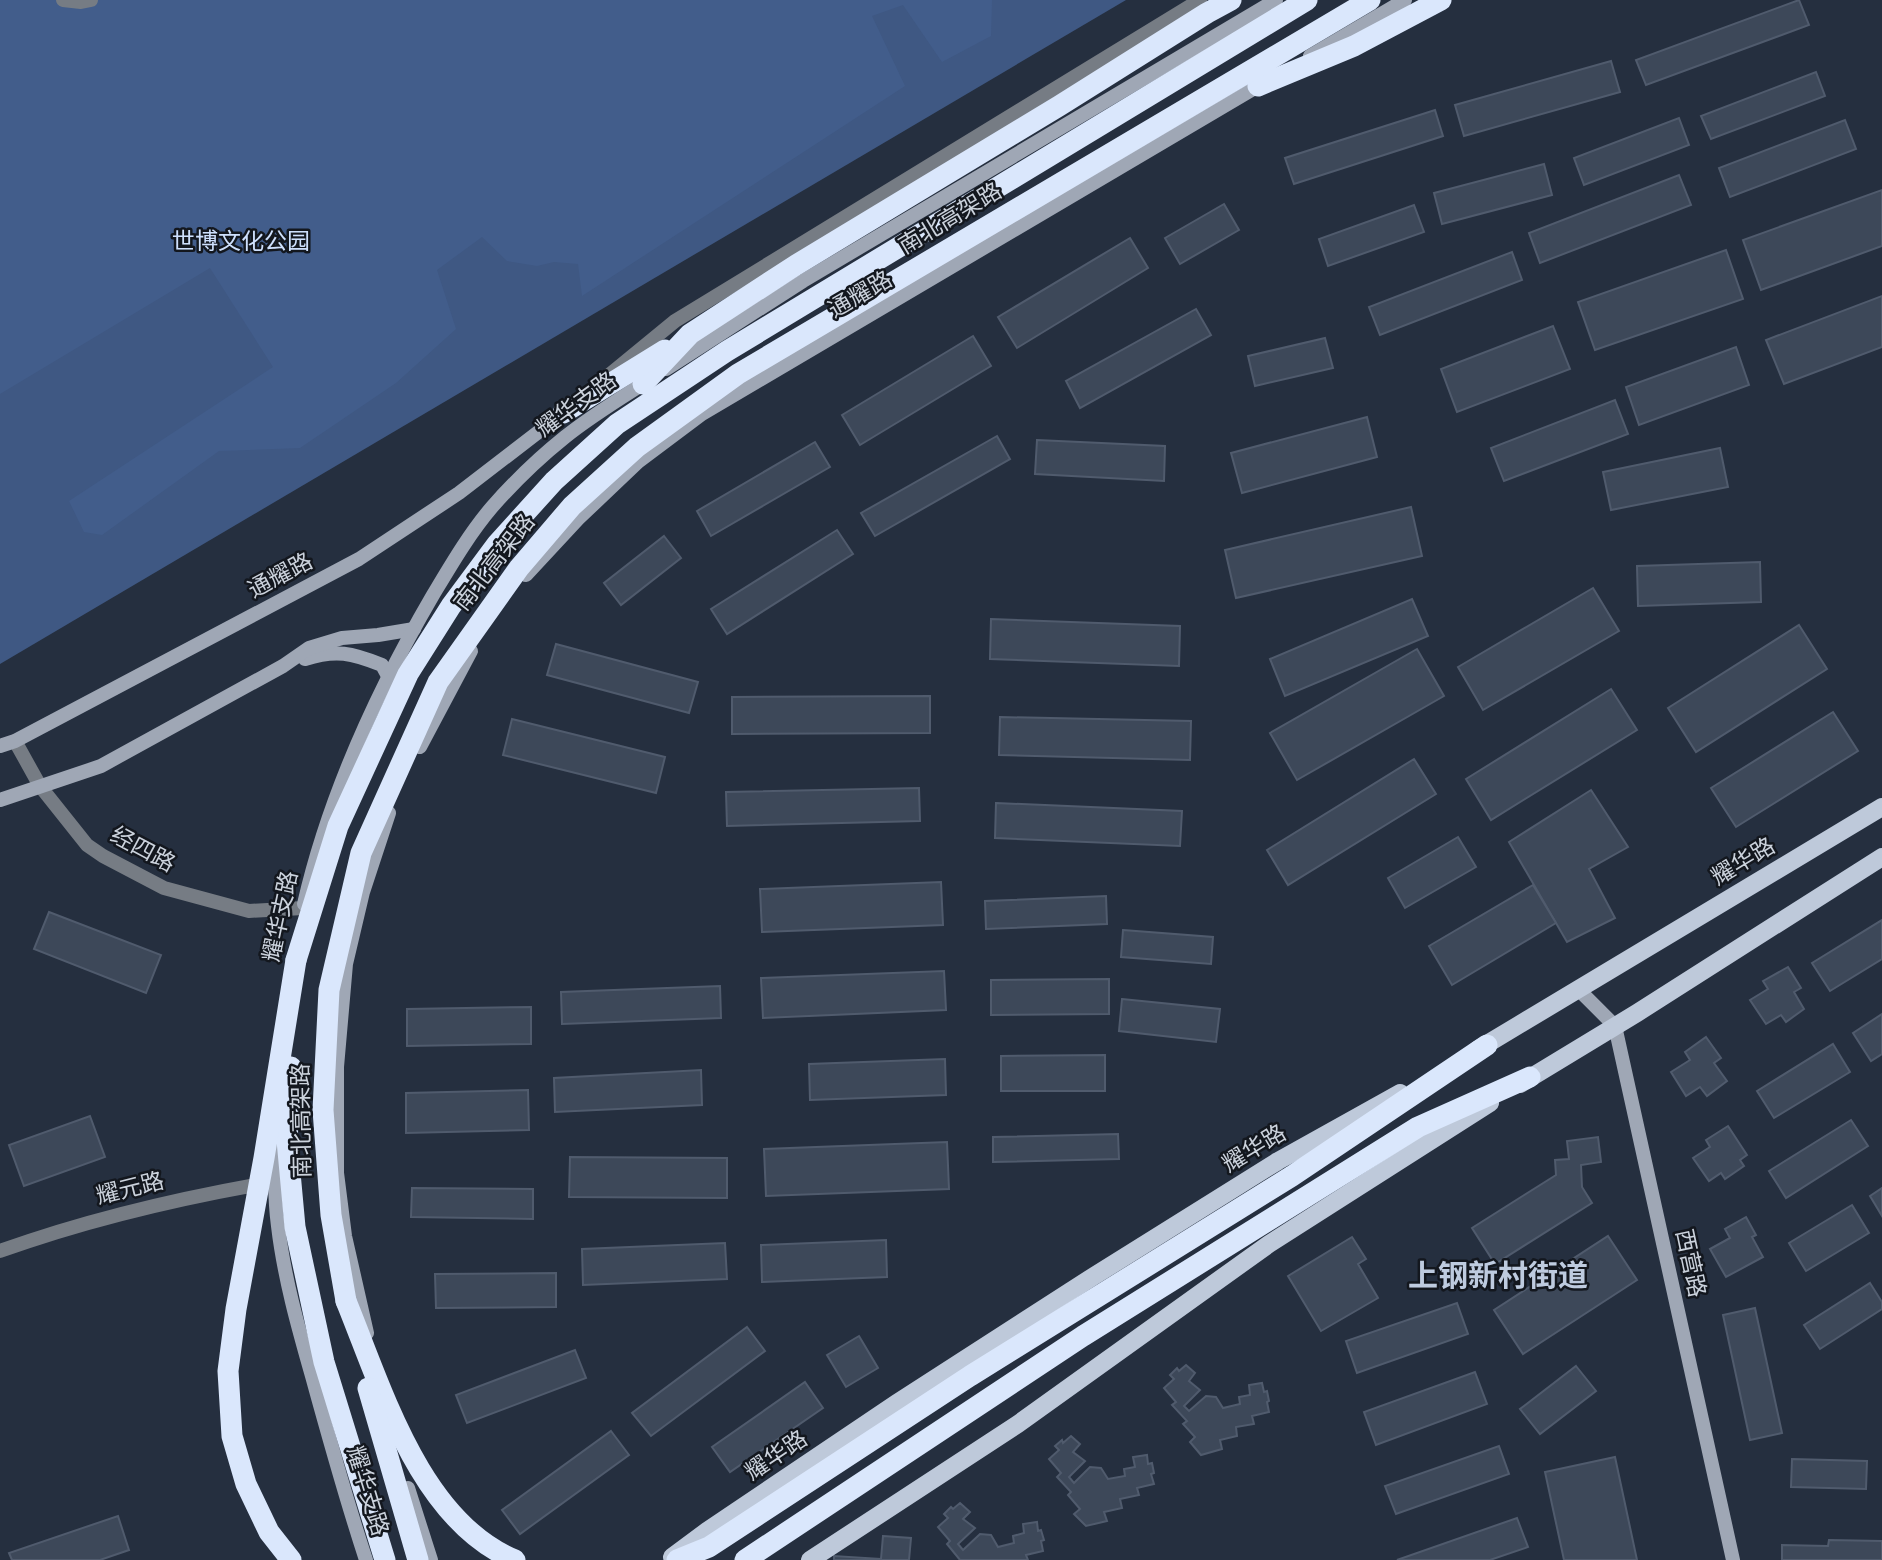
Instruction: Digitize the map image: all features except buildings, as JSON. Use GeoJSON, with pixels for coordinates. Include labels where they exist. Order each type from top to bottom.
{"type":"FeatureCollection","features":[{"type":"Feature","properties":{"kind":"highway"},"geometry":{"type":"LineString","coordinates":[[563,413],[796,265],[1231,0]]}},
{"type":"Feature","properties":{"kind":"highway","name":"南北高架路"},"geometry":{"type":"LineString","coordinates":[[384,1560],[324,1362],[295,1227],[288,1140],[296,961],[338,826],[408,674],[452,606],[497,544],[554,481],[617,424],[727,351],[1307,0]]}},
{"type":"Feature","properties":{"kind":"highway","name":"南北高架路"},"geometry":{"type":"LineString","coordinates":[[418,1560],[364,1374],[346,1301],[331,1215],[323,1110],[329,990],[361,853],[438,682],[519,568],[572,506],[636,447],[737,374],[1370,0]]}},
{"type":"Feature","properties":{"kind":"highway"},"geometry":{"type":"LineString","coordinates":[[1258,86],[1354,46],[1440,0]]}},
{"type":"Feature","properties":{"kind":"highway"},"geometry":{"type":"LineString","coordinates":[[643,384],[690,334]]}},
{"type":"Feature","properties":{"kind":"highway"},"geometry":{"type":"LineString","coordinates":[[290,1560],[269,1532],[246,1484],[232,1436],[228,1371],[236,1309],[296,961]]}},
{"type":"Feature","properties":{"kind":"highway"},"geometry":{"type":"LineString","coordinates":[[677,1560],[709,1547],[970,1376],[1292,1176],[1487,1045]]}},
{"type":"Feature","properties":{"kind":"highway"},"geometry":{"type":"LineString","coordinates":[[745,1560],[1083,1336],[1418,1127],[1531,1077]]}},
{"type":"Feature","properties":{"kind":"highway"},"geometry":{"type":"LineString","coordinates":[[346,1301],[389,1408],[436,1496],[471,1534],[500,1554],[515,1560]]}},
{"type":"Feature","properties":{"kind":"main road","name":"耀华路"},"geometry":{"type":"LineString","coordinates":[[668,1560],[897,1403],[1278,1161],[1487,1045],[1882,807]]}},
{"type":"Feature","properties":{"kind":"main road"},"geometry":{"type":"LineString","coordinates":[[810,1560],[1018,1424],[1269,1244],[1882,858]]}},
{"type":"Feature","properties":{"kind":"street"},"geometry":{"type":"LineString","coordinates":[[63,0],[91,0]]}},
{"type":"Feature","properties":{"kind":"street"},"geometry":{"type":"LineString","coordinates":[[563,413],[675,321],[1200,0]]}},
{"type":"Feature","properties":{"kind":"street","name":"通耀路"},"geometry":{"type":"LineString","coordinates":[[643,384],[803,281],[1276,0]]}},
{"type":"Feature","properties":{"kind":"street","name":"通耀路"},"geometry":{"type":"LineString","coordinates":[[469,654],[520,582],[578,519],[638,462],[702,414],[1405,0]]}},
{"type":"Feature","properties":{"kind":"street","name":"耀华支路"},"geometry":{"type":"LineString","coordinates":[[366,1560],[337,1469],[300,1334],[278,1227],[275,1182],[277,1123],[287,1004],[295,942],[303,908],[325,828],[351,759],[414,629],[459,551],[492,507],[566,436],[643,384]]}},
{"type":"Feature","properties":{"kind":"street","name":"通耀路"},"geometry":{"type":"LineString","coordinates":[[0,747],[359,559],[459,493],[563,413]]}},
{"type":"Feature","properties":{"kind":"street"},"geometry":{"type":"LineString","coordinates":[[0,800],[100,766],[283,666],[309,648],[342,638],[414,629]]}},
{"type":"Feature","properties":{"kind":"street"},"geometry":{"type":"LineString","coordinates":[[283,666],[317,655],[344,652],[382,665],[389,678]]}},
{"type":"Feature","properties":{"kind":"street","name":"耀华支路"},"geometry":{"type":"LineString","coordinates":[[431,1560],[394,1445],[345,1236],[337,1173],[337,1067],[346,964],[363,892],[392,808],[425,736],[469,654]]}},
{"type":"Feature","properties":{"kind":"street","name":"经四路"},"geometry":{"type":"LineString","coordinates":[[15,741],[40,786],[87,845],[103,856],[164,888],[249,911],[303,908]]}},
{"type":"Feature","properties":{"kind":"street"},"geometry":{"type":"LineString","coordinates":[[1578,989],[1615,1026]]}},
{"type":"Feature","properties":{"kind":"street","name":"西营路"},"geometry":{"type":"LineString","coordinates":[[1615,1026],[1733,1560]]}},
{"type":"Feature","properties":{"kind":"street","name":"耀元路"},"geometry":{"type":"LineString","coordinates":[[0,1251],[110,1216],[191,1196],[275,1182]]}},
{"type":"Feature","properties":{"kind":"green space","name":"世博文化公园"},"geometry":{"type":"Polygon","coordinates":[[[0,0],[1126,0],[0,664],[0,0]]]}},
{"type":"Feature","properties":{"kind":"green space","name":"世博文化公园"},"geometry":{"type":"Polygon","coordinates":[[[0,0],[992,0],[991,36],[942,62],[903,5],[872,16],[905,86],[582,296],[578,264],[554,262],[537,266],[507,261],[482,237],[437,270],[456,329],[396,383],[300,448],[219,451],[102,535],[84,532],[69,501],[273,367],[210,268],[0,394],[0,0]]]}},
{"type":"Feature","properties":{"kind":"district","name":"上钢新村街道"},"geometry":{"type":"Point","coordinates":[1498,1276]}}]}
